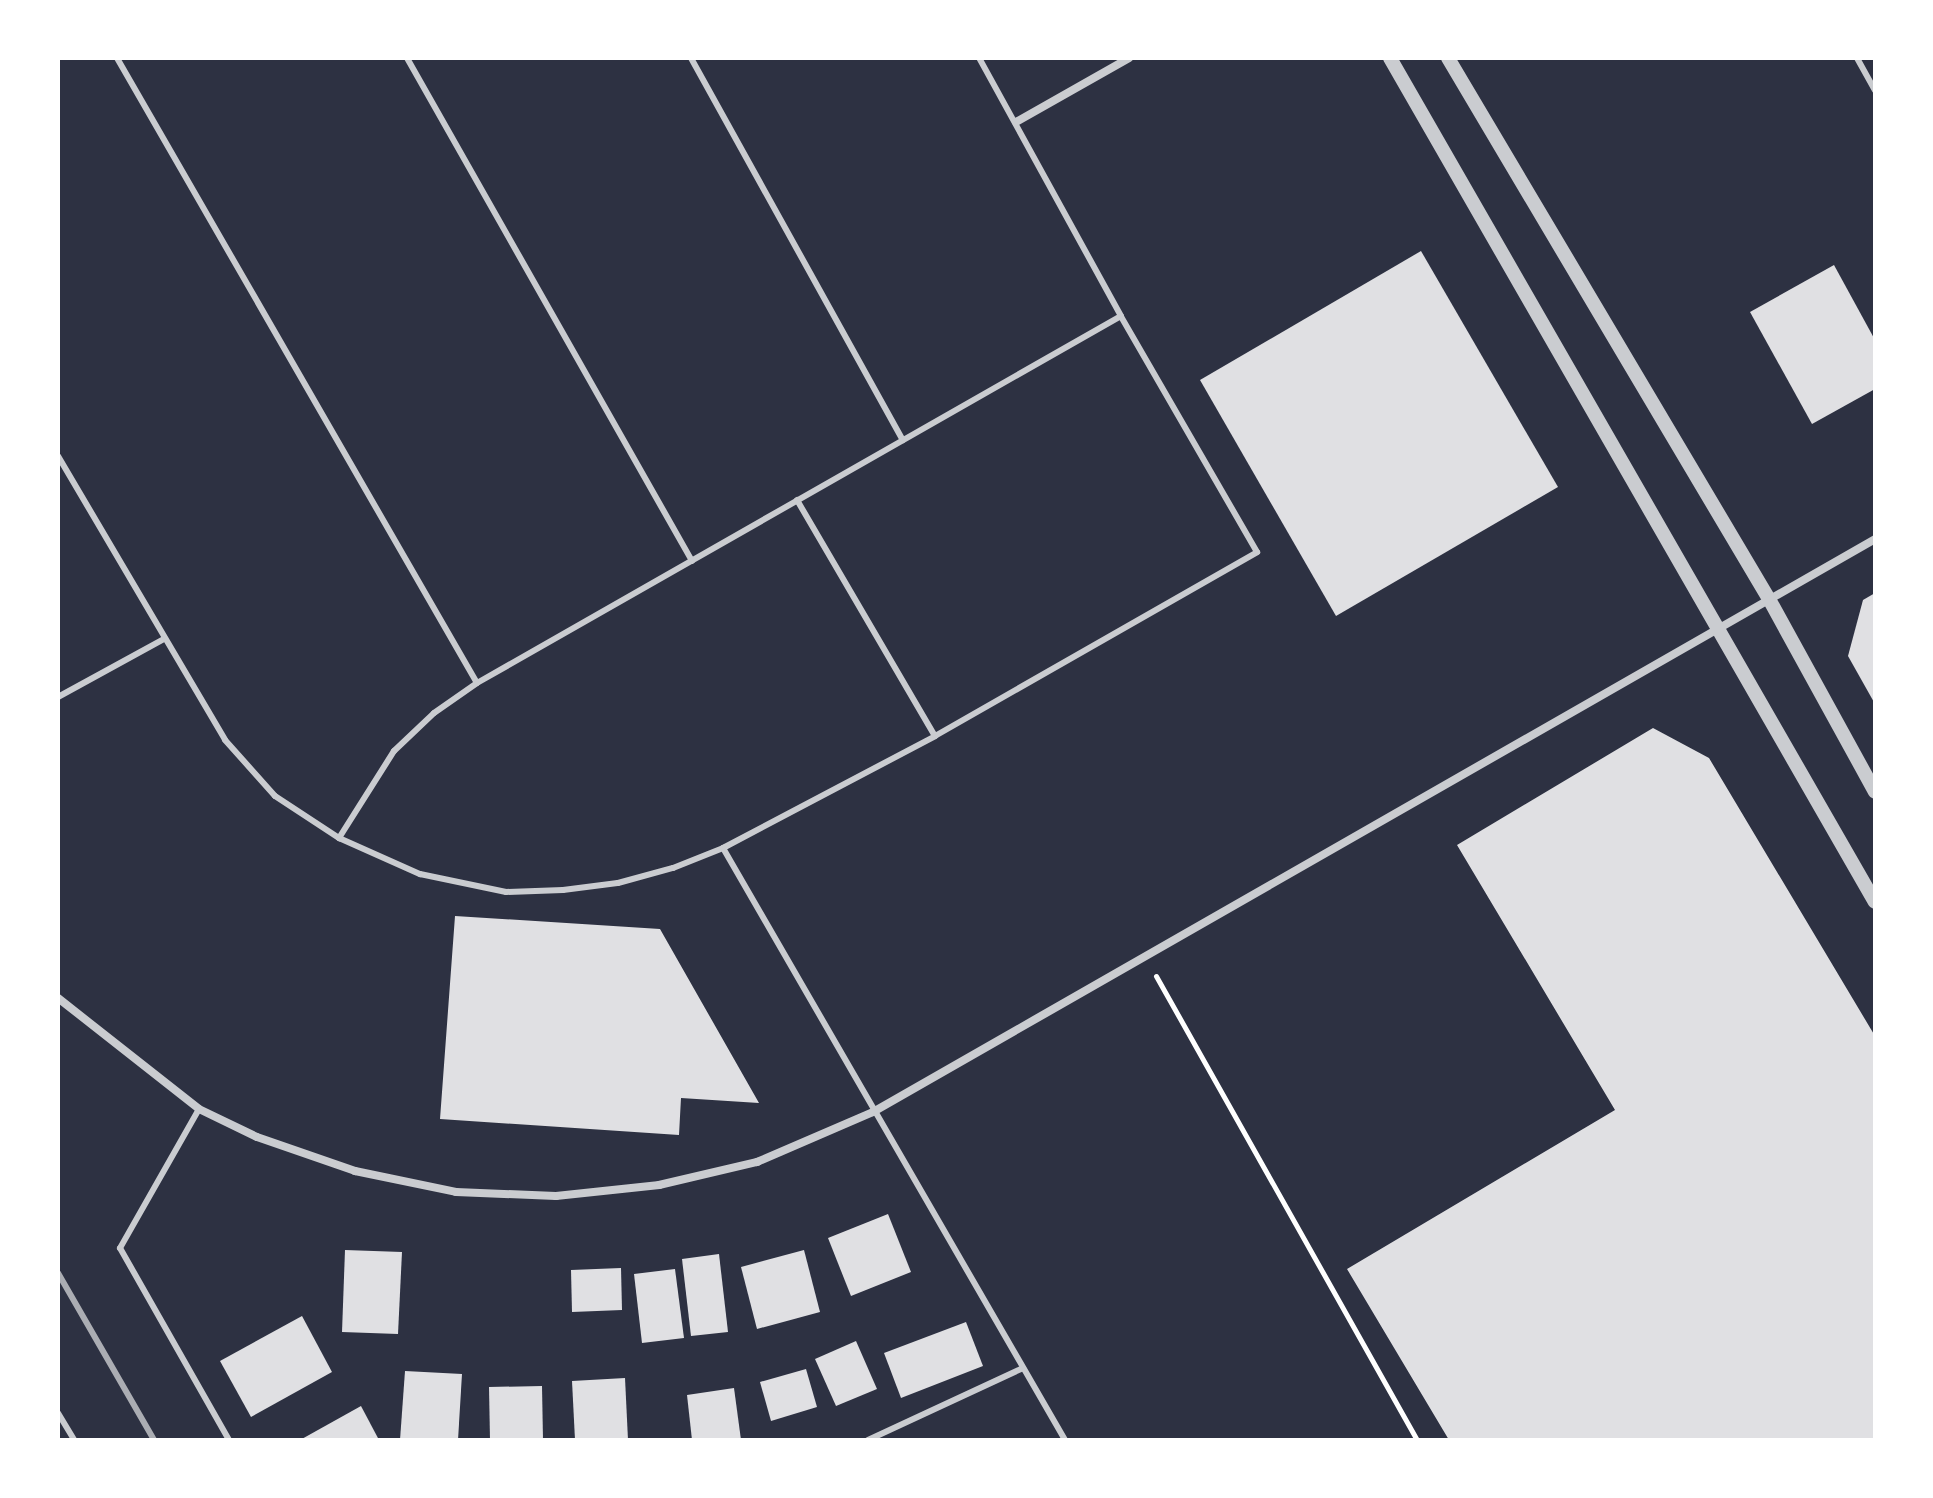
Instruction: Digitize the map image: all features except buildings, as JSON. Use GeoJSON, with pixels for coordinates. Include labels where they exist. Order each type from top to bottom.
{"type":"FeatureCollection","features":[{"type":"Feature","properties":{"kind":"street"},"geometry":{"type":"LineString","coordinates":[[1016,122],[1129,58]]}},
{"type":"Feature","properties":{"kind":"street"},"geometry":{"type":"LineString","coordinates":[[1390,58],[1875,902]]}},
{"type":"Feature","properties":{"kind":"street"},"geometry":{"type":"LineString","coordinates":[[1448,58],[1769,599],[1875,792]]}},
{"type":"Feature","properties":{"kind":"street"},"geometry":{"type":"LineString","coordinates":[[58,998],[199,1109],[257,1137],[355,1171],[456,1192],[556,1196],[659,1185],[757,1162],[873,1112],[1875,539]]}},
{"type":"Feature","properties":{"kind":"lane"},"geometry":{"type":"LineString","coordinates":[[117,58],[477,683]]}},
{"type":"Feature","properties":{"kind":"lane"},"geometry":{"type":"LineString","coordinates":[[407,58],[692,561]]}},
{"type":"Feature","properties":{"kind":"lane"},"geometry":{"type":"LineString","coordinates":[[691,58],[903,440]]}},
{"type":"Feature","properties":{"kind":"lane"},"geometry":{"type":"LineString","coordinates":[[58,456],[225,740],[275,796],[339,838],[420,874],[506,892],[563,890],[618,883],[673,868],[723,848],[935,736],[1257,552],[1121,316],[979,58]]}},
{"type":"Feature","properties":{"kind":"lane"},"geometry":{"type":"LineString","coordinates":[[1857,58],[1875,90]]}},
{"type":"Feature","properties":{"kind":"lane"},"geometry":{"type":"LineString","coordinates":[[339,838],[394,751],[434,713],[477,683],[1121,316]]}},
{"type":"Feature","properties":{"kind":"lane"},"geometry":{"type":"LineString","coordinates":[[797,500],[935,736]]}},
{"type":"Feature","properties":{"kind":"lane"},"geometry":{"type":"LineString","coordinates":[[58,697],[164,639]]}},
{"type":"Feature","properties":{"kind":"lane"},"geometry":{"type":"LineString","coordinates":[[723,848],[1065,1440]]}},
{"type":"Feature","properties":{"kind":"lane"},"geometry":{"type":"LineString","coordinates":[[199,1109],[120,1248],[229,1440]]}},
{"type":"Feature","properties":{"kind":"lane"},"geometry":{"type":"LineString","coordinates":[[868,1440],[1023,1368]]}},
{"type":"Feature","properties":{"kind":"lane"},"geometry":{"type":"LineString","coordinates":[[58,1413],[74,1440]]}},
{"type":"Feature","properties":{"kind":"path"},"geometry":{"type":"LineString","coordinates":[[1145,957],[1417,1440]]}},
{"type":"Feature","properties":{"kind":"railway"},"geometry":{"type":"LineString","coordinates":[[58,1273],[154,1440]]}}]}
